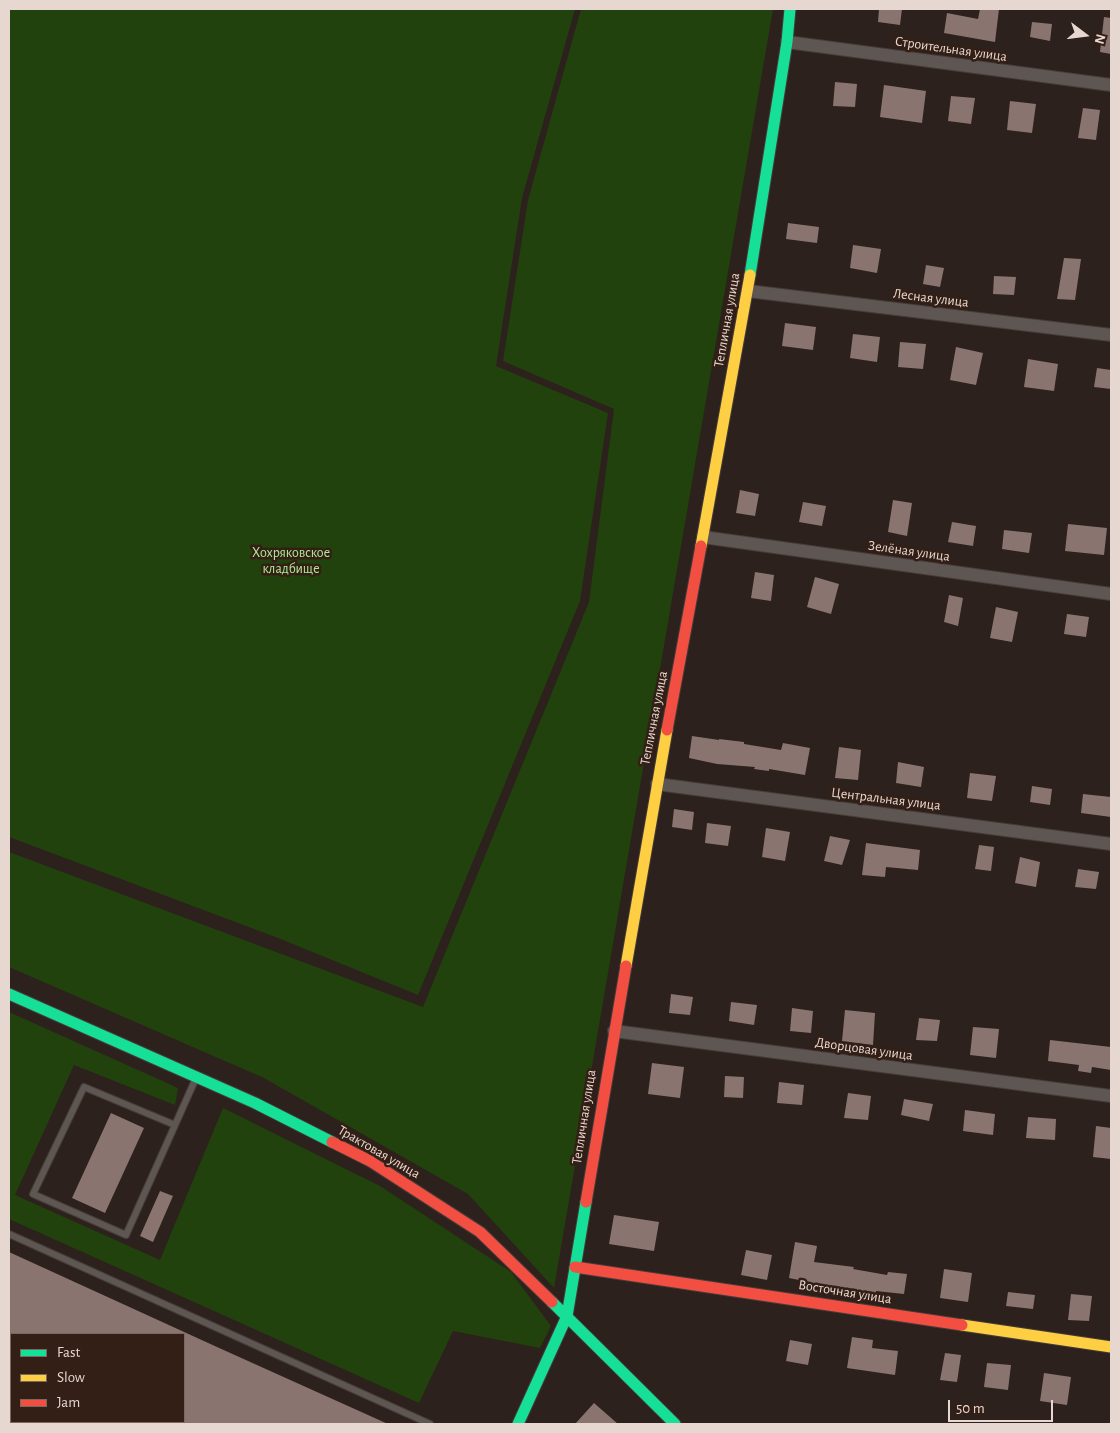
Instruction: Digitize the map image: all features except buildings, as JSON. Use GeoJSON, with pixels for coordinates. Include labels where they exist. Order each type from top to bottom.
{"type":"FeatureCollection","features":[{"type":"Feature","properties":{"kind":"street","name":"Тепличная улица"},"geometry":{"type":"LineString","coordinates":[[522,1422],[567,1316],[657,784],[748,290],[787,42],[790,9]]}},
{"type":"Feature","properties":{"kind":"street","name":"Строительная улица"},"geometry":{"type":"LineString","coordinates":[[787,42],[1111,85]]}},
{"type":"Feature","properties":{"kind":"street","name":"Лесная улица"},"geometry":{"type":"LineString","coordinates":[[748,290],[1111,335]]}},
{"type":"Feature","properties":{"kind":"street","name":"Зелёная улица"},"geometry":{"type":"LineString","coordinates":[[703,537],[1111,594]]}},
{"type":"Feature","properties":{"kind":"street","name":"Центральная улица"},"geometry":{"type":"LineString","coordinates":[[657,784],[1111,844]]}},
{"type":"Feature","properties":{"kind":"street","name":"Трактовая улица"},"geometry":{"type":"LineString","coordinates":[[9,994],[255,1103],[370,1161],[386,1171],[480,1232],[675,1424]]}},
{"type":"Feature","properties":{"kind":"street","name":"Дворцовая улица"},"geometry":{"type":"LineString","coordinates":[[614,1031],[1111,1096]]}},
{"type":"Feature","properties":{"kind":"street","name":"Восточная улица"},"geometry":{"type":"LineString","coordinates":[[575,1267],[1111,1347]]}},
{"type":"Feature","properties":{"kind":"lane"},"geometry":{"type":"LineString","coordinates":[[175,1125],[84,1087],[33,1194],[126,1235],[175,1125],[196,1077]]}},
{"type":"Feature","properties":{"kind":"lane"},"geometry":{"type":"LineString","coordinates":[[9,1234],[430,1424]]}},
{"type":"Feature","properties":{"kind":"green space","name":"Хохряковское кладбище"},"geometry":{"type":"Polygon","coordinates":[[[9,9],[575,9],[522,198],[496,366],[608,413],[580,601],[418,995],[278,938],[9,837],[9,9]]]}},
{"type":"Feature","properties":{"kind":"green space"},"geometry":{"type":"Polygon","coordinates":[[[581,9],[773,9],[554,1288],[468,1194],[264,1078],[9,967],[9,852],[423,1007],[589,602],[614,409],[503,361],[528,200],[581,9]]]}},
{"type":"Feature","properties":{"kind":"green space"},"geometry":{"type":"Polygon","coordinates":[[[9,1012],[178,1088],[175,1105],[74,1065],[15,1195],[160,1260],[223,1108],[380,1186],[511,1272],[551,1326],[540,1348],[453,1331],[419,1403],[9,1219],[9,1012]]]}},
{"type":"Feature","properties":{"kind":"traffic: fast"},"geometry":{"type":"LineString","coordinates":[[750,275],[787,42],[790,9]]}},
{"type":"Feature","properties":{"kind":"traffic: fast"},"geometry":{"type":"LineString","coordinates":[[9,994],[255,1103],[332,1142]]}},
{"type":"Feature","properties":{"kind":"traffic: fast"},"geometry":{"type":"LineString","coordinates":[[518,1424],[567,1316],[586,1202]]}},
{"type":"Feature","properties":{"kind":"traffic: fast"},"geometry":{"type":"LineString","coordinates":[[552,1302],[675,1424]]}},
{"type":"Feature","properties":{"kind":"traffic: slow"},"geometry":{"type":"LineString","coordinates":[[701,546],[750,275]]}},
{"type":"Feature","properties":{"kind":"traffic: slow"},"geometry":{"type":"LineString","coordinates":[[626,966],[667,730]]}},
{"type":"Feature","properties":{"kind":"traffic: slow"},"geometry":{"type":"LineString","coordinates":[[962,1325],[1111,1347]]}},
{"type":"Feature","properties":{"kind":"traffic: jam"},"geometry":{"type":"LineString","coordinates":[[667,730],[701,546]]}},
{"type":"Feature","properties":{"kind":"traffic: jam"},"geometry":{"type":"LineString","coordinates":[[586,1202],[626,966]]}},
{"type":"Feature","properties":{"kind":"traffic: jam"},"geometry":{"type":"LineString","coordinates":[[332,1142],[370,1161],[480,1232],[552,1302]]}},
{"type":"Feature","properties":{"kind":"traffic: jam"},"geometry":{"type":"LineString","coordinates":[[575,1267],[962,1325]]}}]}
